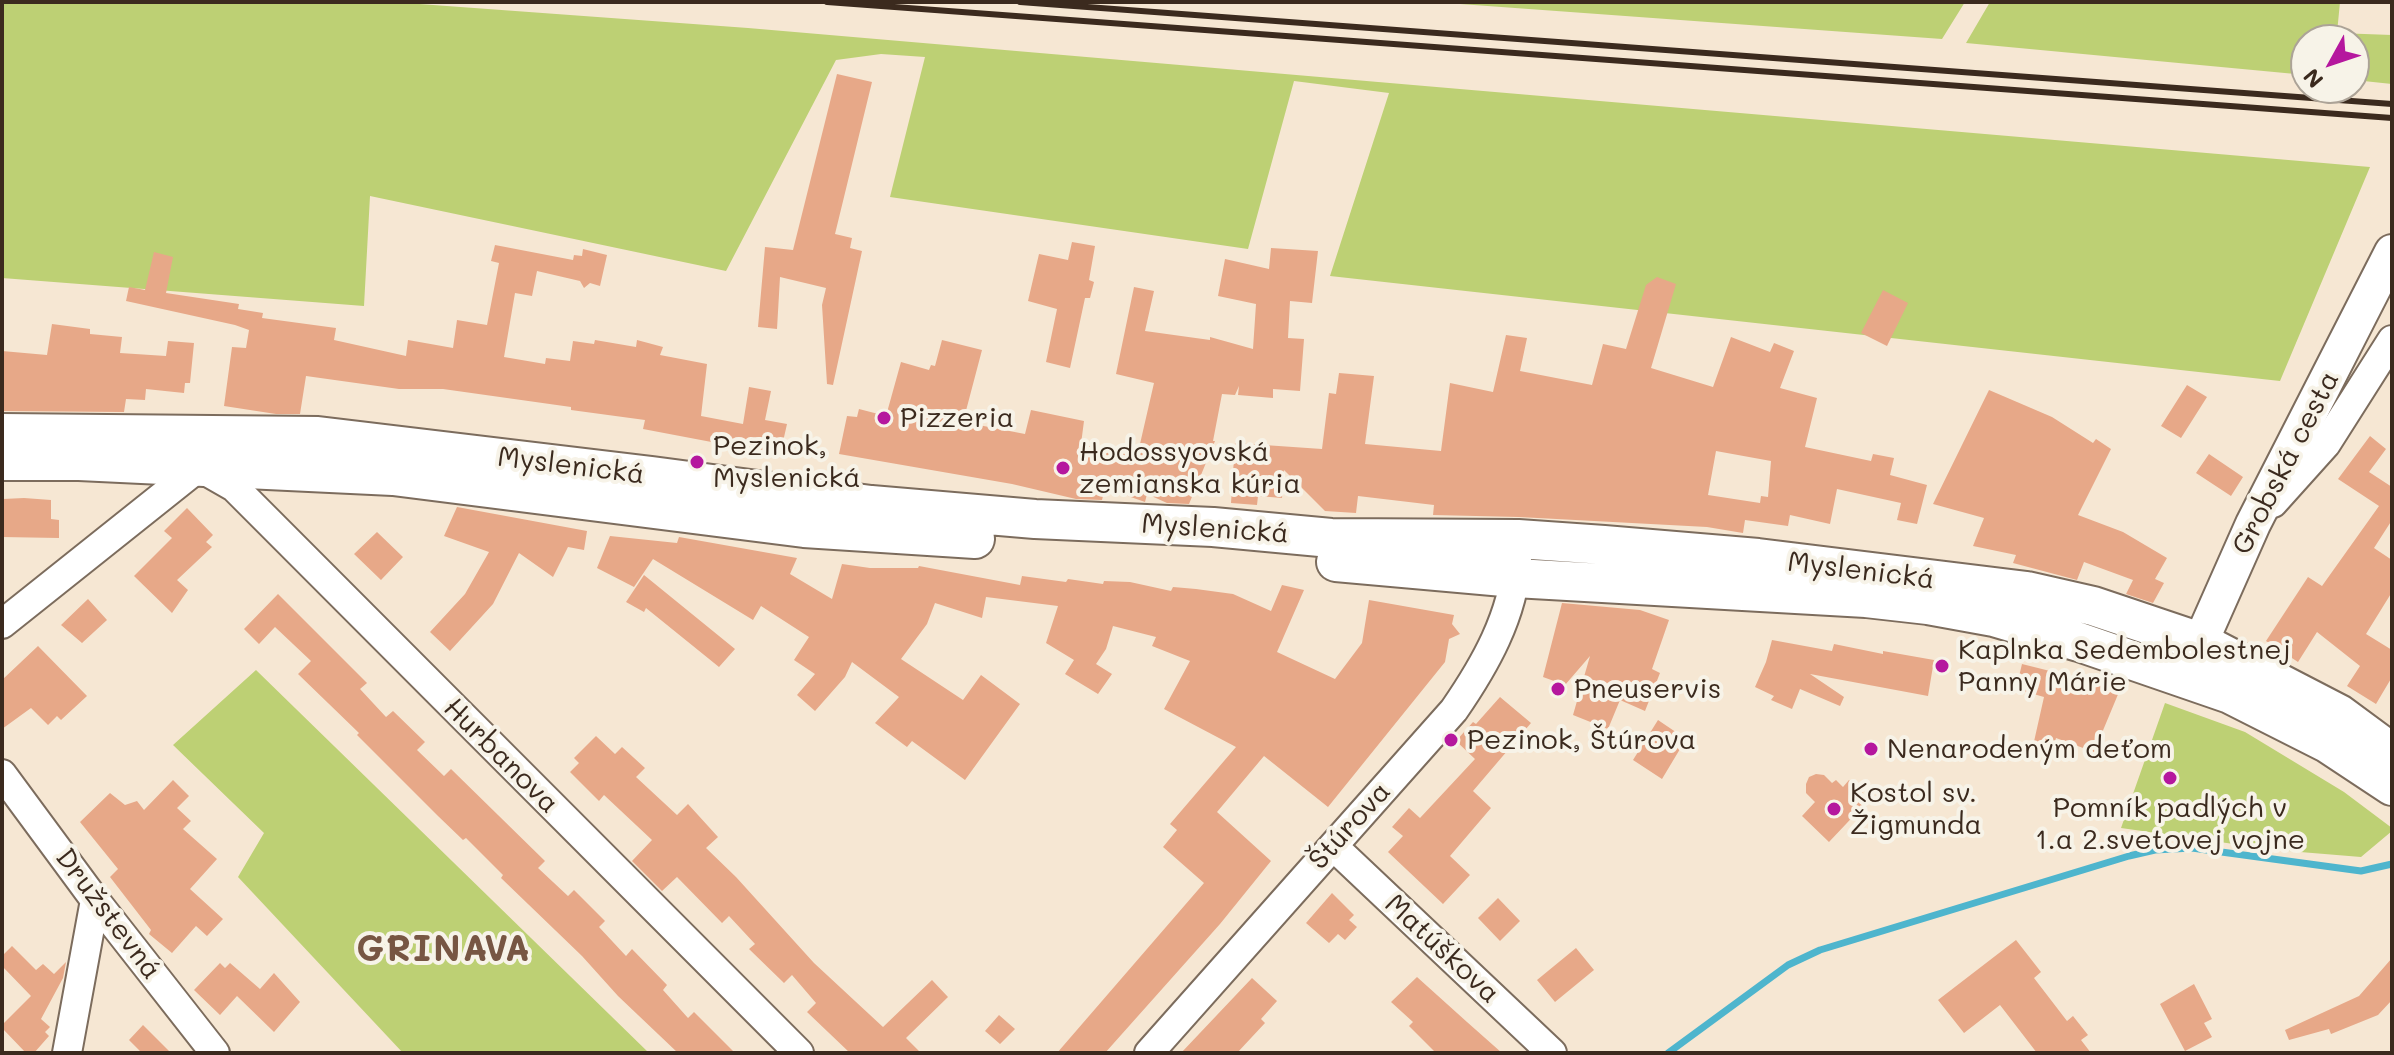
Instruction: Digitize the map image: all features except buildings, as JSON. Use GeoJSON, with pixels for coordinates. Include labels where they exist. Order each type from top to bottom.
{"type":"FeatureCollection","features":[{"type":"Feature","properties":{"kind":"main road","name":"Myslenická"},"geometry":{"type":"LineString","coordinates":[[2,433],[318,436],[578,466],[871,505],[1025,519],[1213,527],[1331,538],[1518,539],[1758,558],[2027,591],[2093,606],[2200,642],[2339,714],[2392,753]]}},
{"type":"Feature","properties":{"kind":"main road","name":"Myslenická"},"geometry":{"type":"LineString","coordinates":[[2,461],[79,461],[393,476],[804,528],[1213,551],[1515,578],[1866,598],[1928,605],[1994,617],[2079,642],[2230,694],[2327,743],[2392,786]]}},
{"type":"Feature","properties":{"kind":"street","name":"Grobská cesta"},"geometry":{"type":"LineString","coordinates":[[2185,677],[2253,524],[2392,252]]}},
{"type":"Feature","properties":{"kind":"street"},"geometry":{"type":"LineString","coordinates":[[2253,524],[2326,444],[2392,340]]}},
{"type":"Feature","properties":{"kind":"street"},"geometry":{"type":"LineString","coordinates":[[2,624],[199,467]]}},
{"type":"Feature","properties":{"kind":"street","name":"Hurbanova"},"geometry":{"type":"LineString","coordinates":[[199,467],[234,487],[799,1053]]}},
{"type":"Feature","properties":{"kind":"street","name":"Štúrova"},"geometry":{"type":"LineString","coordinates":[[1149,1053],[1431,737],[1478,675],[1498,635],[1515,578],[1518,539]]}},
{"type":"Feature","properties":{"kind":"street","name":"Družstevná"},"geometry":{"type":"LineString","coordinates":[[2,774],[95,900],[215,1053]]}},
{"type":"Feature","properties":{"kind":"street","name":"Matúškova"},"geometry":{"type":"LineString","coordinates":[[1333,846],[1552,1053]]}},
{"type":"Feature","properties":{"kind":"street"},"geometry":{"type":"LineString","coordinates":[[67,1053],[95,900]]}},
{"type":"Feature","properties":{"kind":"green space"},"geometry":{"type":"Polygon","coordinates":[[[2,2],[392,2],[748,28],[2370,167],[2280,381],[1330,276],[1389,93],[1294,81],[1248,249],[890,197],[925,57],[881,54],[836,60],[726,271],[370,196],[364,306],[2,278],[2,2]]]}},
{"type":"Feature","properties":{"kind":"green space"},"geometry":{"type":"Polygon","coordinates":[[[1461,2],[1965,2],[1942,39],[1461,2]]]}},
{"type":"Feature","properties":{"kind":"green space"},"geometry":{"type":"Polygon","coordinates":[[[1990,2],[2340,2],[2338,24],[2290,24],[2290,73],[1966,43],[1990,2]]]}},
{"type":"Feature","properties":{"kind":"green space"},"geometry":{"type":"Polygon","coordinates":[[[2370,34],[2392,35],[2392,84],[2370,82],[2370,34]]]}},
{"type":"Feature","properties":{"kind":"green space"},"geometry":{"type":"Polygon","coordinates":[[[256,670],[649,1053],[403,1053],[238,877],[264,833],[173,745],[256,670]]]}},
{"type":"Feature","properties":{"kind":"green space"},"geometry":{"type":"Polygon","coordinates":[[[2165,703],[2245,732],[2344,792],[2392,831],[2361,857],[2276,850],[2121,828],[2165,703]]]}},
{"type":"Feature","properties":{"kind":"waterway"},"geometry":{"type":"LineString","coordinates":[[1668,1053],[1788,965],[1820,950],[2129,856],[2155,850],[2192,848],[2361,871],[2392,864]]}},
{"type":"Feature","properties":{"kind":"railway"},"geometry":{"type":"LineString","coordinates":[[827,2],[2392,118]]}},
{"type":"Feature","properties":{"kind":"railway"},"geometry":{"type":"LineString","coordinates":[[1020,2],[2392,104]]}},
{"type":"Feature","properties":{"kind":"place","name":"Pizzeria"},"geometry":{"type":"Point","coordinates":[884,418]}},
{"type":"Feature","properties":{"kind":"place","name":"Pezinok, Myslenická"},"geometry":{"type":"Point","coordinates":[697,462]}},
{"type":"Feature","properties":{"kind":"place","name":"Hodossyovská zemianska kúria"},"geometry":{"type":"Point","coordinates":[1063,468]}},
{"type":"Feature","properties":{"kind":"place","name":"Kaplnka Sedembolestnej Panny Márie"},"geometry":{"type":"Point","coordinates":[1942,666]}},
{"type":"Feature","properties":{"kind":"place","name":"Pneuservis"},"geometry":{"type":"Point","coordinates":[1558,689]}},
{"type":"Feature","properties":{"kind":"place","name":"Pezinok, Štúrova"},"geometry":{"type":"Point","coordinates":[1451,740]}},
{"type":"Feature","properties":{"kind":"place","name":"Nenarodeným deťom"},"geometry":{"type":"Point","coordinates":[1871,749]}},
{"type":"Feature","properties":{"kind":"place","name":"Pomník padlých v 1.a 2.svetovej vojne"},"geometry":{"type":"Point","coordinates":[2170,778]}},
{"type":"Feature","properties":{"kind":"place","name":"Kostol sv. Žigmunda"},"geometry":{"type":"Point","coordinates":[1834,809]}},
{"type":"Feature","properties":{"kind":"district","name":"GRINAVA"},"geometry":{"type":"Point","coordinates":[444,950]}}]}
